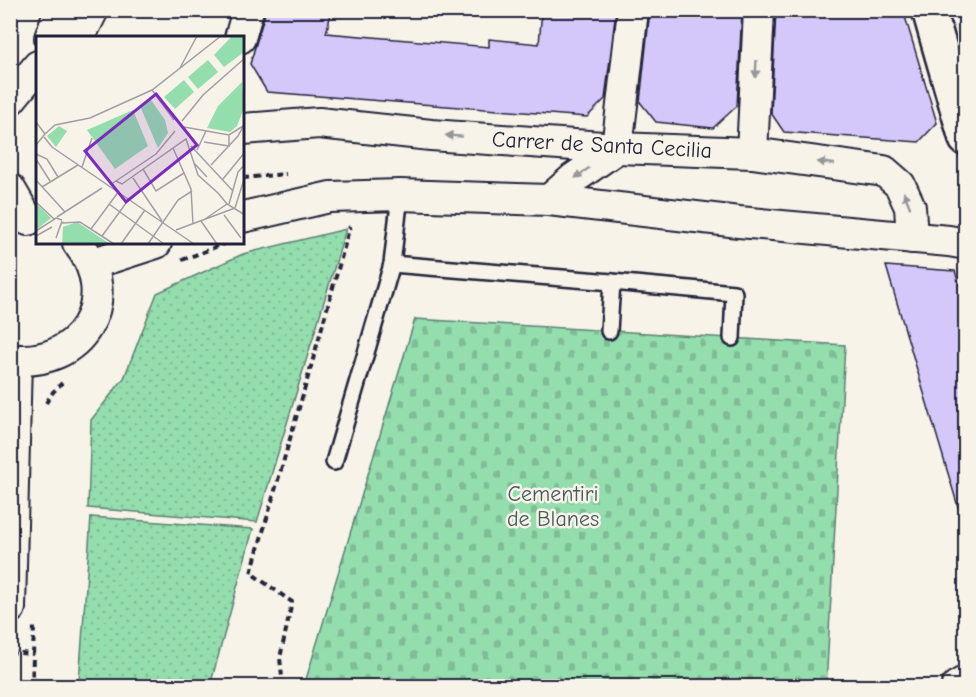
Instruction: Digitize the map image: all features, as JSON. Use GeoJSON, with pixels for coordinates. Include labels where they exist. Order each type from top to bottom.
{"type":"FeatureCollection","features":[{"type":"Feature","properties":{"kind":"street"},"geometry":{"type":"LineString","coordinates":[[60,23],[93,10]]}},
{"type":"Feature","properties":{"kind":"street"},"geometry":{"type":"LineString","coordinates":[[241,36],[248,10]]}},
{"type":"Feature","properties":{"kind":"street"},"geometry":{"type":"LineString","coordinates":[[549,200],[573,179],[617,148],[633,10]]}},
{"type":"Feature","properties":{"kind":"street"},"geometry":{"type":"LineString","coordinates":[[752,153],[759,10]]}},
{"type":"Feature","properties":{"kind":"street"},"geometry":{"type":"LineString","coordinates":[[929,10],[965,138]]}},
{"type":"Feature","properties":{"kind":"street"},"geometry":{"type":"LineString","coordinates":[[10,100],[36,68]]}},
{"type":"Feature","properties":{"kind":"street","name":"Carrer de Santa Cecilia"},"geometry":{"type":"LineString","coordinates":[[244,129],[319,123],[431,135],[617,148],[752,153],[884,171],[900,185],[910,207],[912,238]]}},
{"type":"Feature","properties":{"kind":"street"},"geometry":{"type":"LineString","coordinates":[[10,189],[25,221]]}},
{"type":"Feature","properties":{"kind":"street"},"geometry":{"type":"LineString","coordinates":[[244,217],[330,197],[400,195],[549,200],[739,222],[966,244]]}},
{"type":"Feature","properties":{"kind":"street"},"geometry":{"type":"LineString","coordinates":[[22,613],[13,360],[37,360],[55,355],[70,346],[82,333],[92,317],[96,296],[94,273],[84,253],[166,254]]}},
{"type":"Feature","properties":{"kind":"street"},"geometry":{"type":"LineString","coordinates":[[957,687],[966,681]]}},
{"type":"Feature","properties":{"kind":"lane"},"geometry":{"type":"LineString","coordinates":[[334,462],[392,264],[400,195]]}},
{"type":"Feature","properties":{"kind":"lane"},"geometry":{"type":"LineString","coordinates":[[392,264],[734,293],[732,338]]}},
{"type":"Feature","properties":{"kind":"lane"},"geometry":{"type":"LineString","coordinates":[[609,331],[612,282]]}},
{"type":"Feature","properties":{"kind":"path"},"geometry":{"type":"LineString","coordinates":[[283,687],[280,658],[292,602],[251,573],[353,217]]}},
{"type":"Feature","properties":{"kind":"path"},"geometry":{"type":"LineString","coordinates":[[166,254],[187,257],[223,244]]}},
{"type":"Feature","properties":{"kind":"path"},"geometry":{"type":"LineString","coordinates":[[43,409],[53,392],[67,377]]}},
{"type":"Feature","properties":{"kind":"path"},"geometry":{"type":"LineString","coordinates":[[10,680],[32,684],[33,654],[22,613]]}},
{"type":"Feature","properties":{"kind":"path"},"geometry":{"type":"LineString","coordinates":[[10,652],[33,654]]}},
{"type":"Feature","properties":{"kind":"green space"},"geometry":{"type":"Polygon","coordinates":[[[346,229],[257,522],[88,508],[91,420],[124,378],[157,293],[243,254],[346,229]]]}},
{"type":"Feature","properties":{"kind":"green space","name":"Cementiri de Blanes"},"geometry":{"type":"Polygon","coordinates":[[[415,319],[845,345],[826,686],[304,686],[415,319]]]}},
{"type":"Feature","properties":{"kind":"green space"},"geometry":{"type":"Polygon","coordinates":[[[91,517],[253,529],[210,686],[105,686],[79,682],[91,517]]]}},
{"type":"Feature","properties":{"kind":"building"},"geometry":{"type":"Polygon","coordinates":[[[266,10],[332,10],[326,33],[489,47],[489,39],[539,44],[542,10],[616,10],[605,99],[587,117],[267,92],[250,64],[266,10]]]}},
{"type":"Feature","properties":{"kind":"building"},"geometry":{"type":"Polygon","coordinates":[[[650,10],[742,10],[737,106],[713,128],[656,122],[640,102],[650,10]]]}},
{"type":"Feature","properties":{"kind":"building"},"geometry":{"type":"Polygon","coordinates":[[[776,10],[903,10],[937,123],[919,142],[784,132],[771,113],[776,10]]]}},
{"type":"Feature","properties":{"kind":"building"},"geometry":{"type":"Polygon","coordinates":[[[886,266],[955,271],[966,306],[966,510],[959,510],[886,266]]]}}]}
